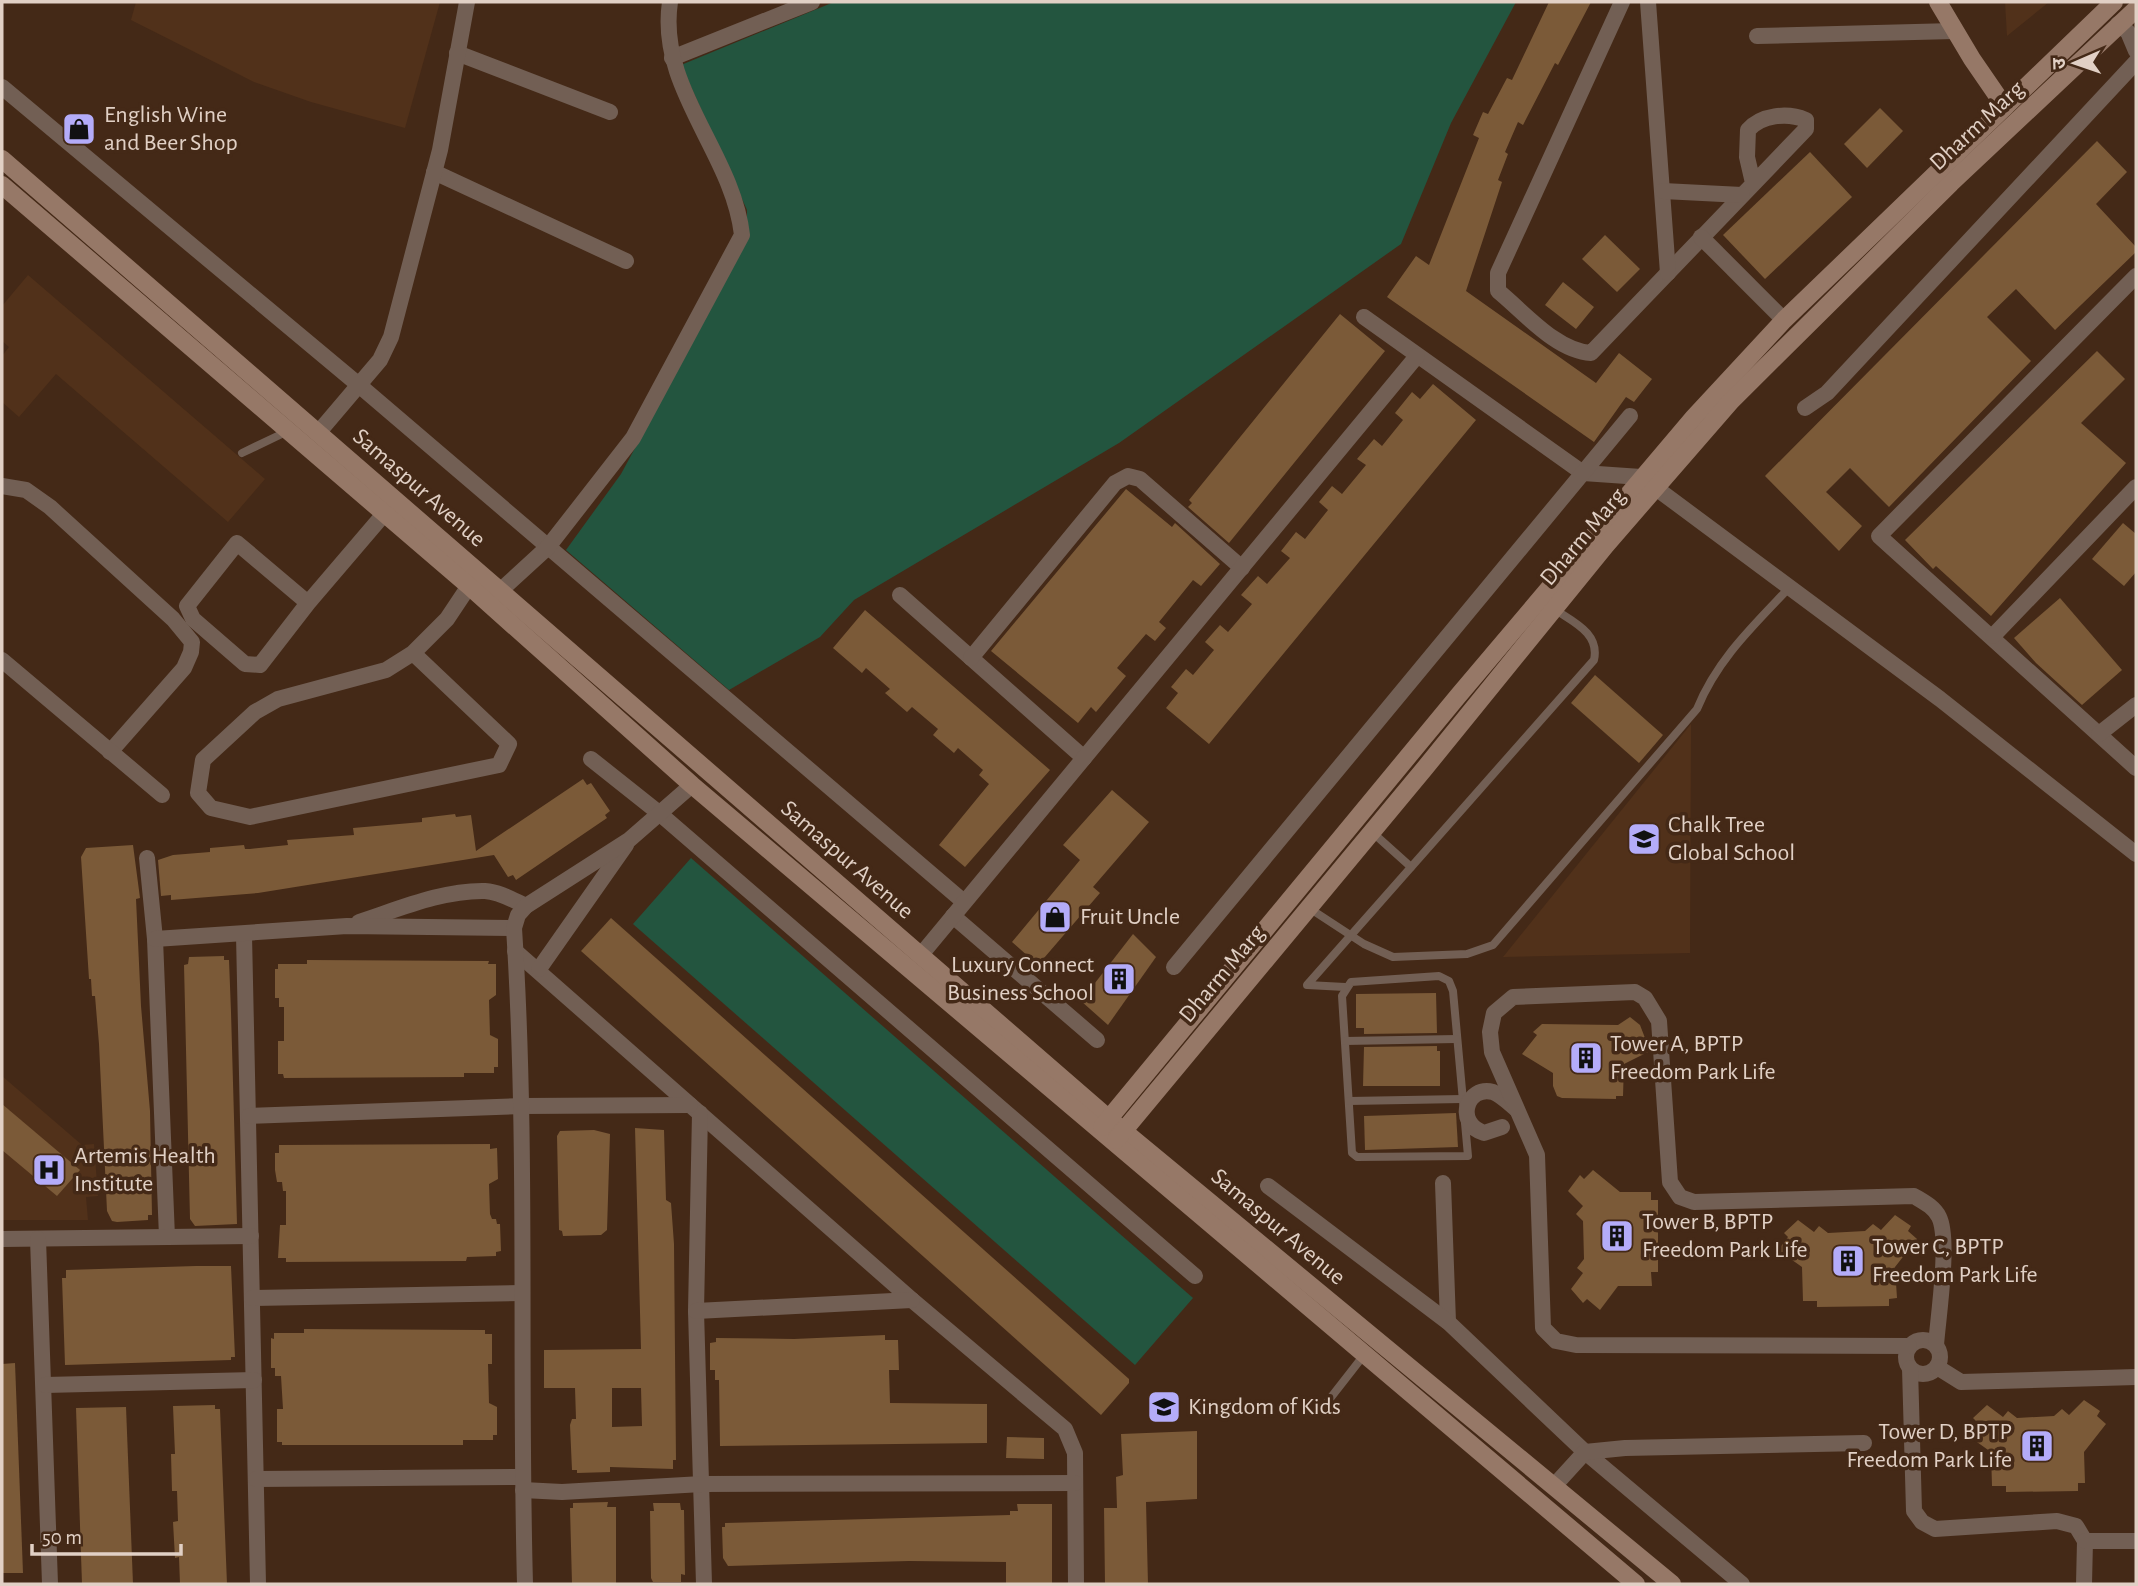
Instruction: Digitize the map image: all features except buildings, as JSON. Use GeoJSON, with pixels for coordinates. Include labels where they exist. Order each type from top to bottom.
{"type":"FeatureCollection","features":[{"type":"Feature","properties":{"kind":"main road"},"geometry":{"type":"LineString","coordinates":[[1938,2],[1954,31],[2005,107]]}},
{"type":"Feature","properties":{"kind":"main road","name":"Dharm Marg"},"geometry":{"type":"LineString","coordinates":[[1105,1124],[1642,477],[1784,320],[2114,2]]}},
{"type":"Feature","properties":{"kind":"main road","name":"Dharm Marg"},"geometry":{"type":"LineString","coordinates":[[1119,1136],[1554,609],[1731,401],[2136,9]]}},
{"type":"Feature","properties":{"kind":"main road","name":"Samaspur Avenue"},"geometry":{"type":"LineString","coordinates":[[2,159],[920,956],[1105,1124]]}},
{"type":"Feature","properties":{"kind":"main road","name":"Samaspur Avenue"},"geometry":{"type":"LineString","coordinates":[[2,185],[469,586],[692,785],[1105,1124],[1365,1354],[1636,1584]]}},
{"type":"Feature","properties":{"kind":"main road"},"geometry":{"type":"LineString","coordinates":[[237,388],[250,374]]}},
{"type":"Feature","properties":{"kind":"main road","name":"Samaspur Avenue"},"geometry":{"type":"LineString","coordinates":[[1119,1136],[1672,1584]]}},
{"type":"Feature","properties":{"kind":"street"},"geometry":{"type":"LineString","coordinates":[[318,433],[380,360],[391,337],[434,172],[467,2]]}},
{"type":"Feature","properties":{"kind":"street"},"geometry":{"type":"LineString","coordinates":[[500,591],[548,547],[633,438],[742,235],[740,216],[730,190],[672,58],[666,23],[670,2]]}},
{"type":"Feature","properties":{"kind":"street"},"geometry":{"type":"LineString","coordinates":[[672,58],[812,2]]}},
{"type":"Feature","properties":{"kind":"street"},"geometry":{"type":"LineString","coordinates":[[1622,2],[1498,273],[1498,291],[1565,346],[1578,352],[1591,353],[1701,237],[1748,189],[1805,129],[1806,120],[1795,116],[1763,119],[1748,130],[1748,189]]}},
{"type":"Feature","properties":{"kind":"street"},"geometry":{"type":"LineString","coordinates":[[1648,2],[1668,272]]}},
{"type":"Feature","properties":{"kind":"street"},"geometry":{"type":"LineString","coordinates":[[2118,24],[2128,32],[2136,51]]}},
{"type":"Feature","properties":{"kind":"street"},"geometry":{"type":"LineString","coordinates":[[1757,36],[1954,31]]}},
{"type":"Feature","properties":{"kind":"street"},"geometry":{"type":"LineString","coordinates":[[457,53],[610,112]]}},
{"type":"Feature","properties":{"kind":"street"},"geometry":{"type":"LineString","coordinates":[[1805,408],[1827,393],[2136,62]]}},
{"type":"Feature","properties":{"kind":"street"},"geometry":{"type":"LineString","coordinates":[[2,87],[360,386],[964,902]]}},
{"type":"Feature","properties":{"kind":"street"},"geometry":{"type":"LineString","coordinates":[[434,172],[626,261]]}},
{"type":"Feature","properties":{"kind":"street"},"geometry":{"type":"LineString","coordinates":[[1662,191],[1748,189]]}},
{"type":"Feature","properties":{"kind":"street"},"geometry":{"type":"LineString","coordinates":[[1701,237],[1784,320]]}},
{"type":"Feature","properties":{"kind":"street"},"geometry":{"type":"LineString","coordinates":[[2136,276],[1880,536],[2136,768]]}},
{"type":"Feature","properties":{"kind":"street"},"geometry":{"type":"LineString","coordinates":[[1364,317],[1583,473],[1642,477],[1788,589],[1940,699],[2136,854]]}},
{"type":"Feature","properties":{"kind":"street"},"geometry":{"type":"LineString","coordinates":[[920,956],[1418,356]]}},
{"type":"Feature","properties":{"kind":"street"},"geometry":{"type":"LineString","coordinates":[[1174,967],[1630,416]]}},
{"type":"Feature","properties":{"kind":"street"},"geometry":{"type":"LineString","coordinates":[[971,658],[1115,483],[1128,476],[1140,478],[1242,568]]}},
{"type":"Feature","properties":{"kind":"street"},"geometry":{"type":"LineString","coordinates":[[2,486],[26,490],[50,507],[173,619],[192,642],[184,668],[110,752]]}},
{"type":"Feature","properties":{"kind":"street"},"geometry":{"type":"LineString","coordinates":[[1993,636],[2136,486]]}},
{"type":"Feature","properties":{"kind":"street"},"geometry":{"type":"LineString","coordinates":[[307,603],[237,543],[187,606],[193,619],[245,664],[260,665],[307,603],[384,514]]}},
{"type":"Feature","properties":{"kind":"street"},"geometry":{"type":"LineString","coordinates":[[412,653],[509,744],[499,765],[250,817],[211,808],[198,793],[203,760],[255,712],[278,699],[386,670],[412,653],[447,618],[469,586]]}},
{"type":"Feature","properties":{"kind":"street"},"geometry":{"type":"LineString","coordinates":[[900,594],[1084,758]]}},
{"type":"Feature","properties":{"kind":"street"},"geometry":{"type":"LineString","coordinates":[[2,660],[162,795]]}},
{"type":"Feature","properties":{"kind":"street"},"geometry":{"type":"LineString","coordinates":[[2099,734],[2136,705]]}},
{"type":"Feature","properties":{"kind":"street"},"geometry":{"type":"LineString","coordinates":[[591,759],[659,813],[1195,1276]]}},
{"type":"Feature","properties":{"kind":"street"},"geometry":{"type":"LineString","coordinates":[[525,1584],[521,1293],[523,1106],[514,928],[518,915],[526,906],[629,840],[692,785]]}},
{"type":"Feature","properties":{"kind":"street"},"geometry":{"type":"LineString","coordinates":[[539,970],[629,840]]}},
{"type":"Feature","properties":{"kind":"street"},"geometry":{"type":"LineString","coordinates":[[147,858],[155,939],[167,1237]]}},
{"type":"Feature","properties":{"kind":"street"},"geometry":{"type":"LineString","coordinates":[[347,926],[425,901],[471,893],[500,894],[526,906]]}},
{"type":"Feature","properties":{"kind":"street"},"geometry":{"type":"LineString","coordinates":[[953,916],[1097,1040]]}},
{"type":"Feature","properties":{"kind":"street"},"geometry":{"type":"LineString","coordinates":[[155,939],[347,926],[514,928]]}},
{"type":"Feature","properties":{"kind":"street"},"geometry":{"type":"LineString","coordinates":[[244,935],[258,1584]]}},
{"type":"Feature","properties":{"kind":"street"},"geometry":{"type":"LineString","coordinates":[[515,951],[912,1300],[1065,1429],[1075,1453],[1076,1584]]}},
{"type":"Feature","properties":{"kind":"street"},"geometry":{"type":"LineString","coordinates":[[1936,1345],[1922,1339],[1909,1346],[1576,1345],[1556,1340],[1543,1328],[1538,1155],[1490,1042],[1494,1013],[1513,997],[1635,992],[1645,998],[1659,1021],[1670,1182],[1681,1197],[1694,1202],[1914,1196],[1931,1206],[1940,1219],[1944,1241],[1936,1345],[1940,1354],[1937,1367]]}},
{"type":"Feature","properties":{"kind":"street"},"geometry":{"type":"LineString","coordinates":[[1503,1126],[1491,1133],[1472,1127],[1466,1109],[1474,1096],[1494,1093],[1519,1111]]}},
{"type":"Feature","properties":{"kind":"street"},"geometry":{"type":"LineString","coordinates":[[248,1115],[523,1106],[695,1109]]}},
{"type":"Feature","properties":{"kind":"street"},"geometry":{"type":"LineString","coordinates":[[695,1109],[696,1311],[705,1584]]}},
{"type":"Feature","properties":{"kind":"street"},"geometry":{"type":"LineString","coordinates":[[1443,1183],[1448,1322]]}},
{"type":"Feature","properties":{"kind":"street"},"geometry":{"type":"LineString","coordinates":[[1268,1186],[1448,1322],[1586,1452],[1742,1584]]}},
{"type":"Feature","properties":{"kind":"street"},"geometry":{"type":"LineString","coordinates":[[2,1239],[251,1237]]}},
{"type":"Feature","properties":{"kind":"street"},"geometry":{"type":"LineString","coordinates":[[38,1239],[46,1385],[50,1584]]}},
{"type":"Feature","properties":{"kind":"street"},"geometry":{"type":"LineString","coordinates":[[252,1298],[521,1293]]}},
{"type":"Feature","properties":{"kind":"street"},"geometry":{"type":"LineString","coordinates":[[696,1311],[912,1300]]}},
{"type":"Feature","properties":{"kind":"street"},"geometry":{"type":"LineString","coordinates":[[1909,1346],[1906,1357],[1910,1368],[1914,1511],[1923,1522],[1935,1529],[2057,1521],[2076,1526],[2085,1541],[2084,1584]]}},
{"type":"Feature","properties":{"kind":"street"},"geometry":{"type":"LineString","coordinates":[[1910,1368],[1923,1374],[1937,1367]]}},
{"type":"Feature","properties":{"kind":"street"},"geometry":{"type":"LineString","coordinates":[[1937,1367],[1962,1382],[2136,1377]]}},
{"type":"Feature","properties":{"kind":"street"},"geometry":{"type":"LineString","coordinates":[[46,1385],[254,1380]]}},
{"type":"Feature","properties":{"kind":"street"},"geometry":{"type":"LineString","coordinates":[[1554,1486],[1586,1452],[1625,1448],[1864,1443]]}},
{"type":"Feature","properties":{"kind":"street"},"geometry":{"type":"LineString","coordinates":[[256,1479],[523,1483],[562,1492],[702,1484],[1075,1483]]}},
{"type":"Feature","properties":{"kind":"street"},"geometry":{"type":"LineString","coordinates":[[2085,1541],[2136,1541]]}},
{"type":"Feature","properties":{"kind":"lane"},"geometry":{"type":"LineString","coordinates":[[242,453],[288,431]]}},
{"type":"Feature","properties":{"kind":"lane"},"geometry":{"type":"LineString","coordinates":[[1309,908],[1351,935],[1393,957],[1467,954],[1493,945],[1697,709],[1710,677],[1726,654],[1788,589]]}},
{"type":"Feature","properties":{"kind":"lane"},"geometry":{"type":"LineString","coordinates":[[1345,987],[1307,985],[1594,660],[1595,643],[1588,633],[1554,609]]}},
{"type":"Feature","properties":{"kind":"lane"},"geometry":{"type":"LineString","coordinates":[[1372,832],[1411,867]]}},
{"type":"Feature","properties":{"kind":"lane"},"geometry":{"type":"LineString","coordinates":[[1440,976],[1449,981],[1453,991],[1456,1039],[1468,1156],[1364,1159],[1352,1153],[1342,996],[1345,987],[1351,982],[1440,976]]}},
{"type":"Feature","properties":{"kind":"lane"},"geometry":{"type":"LineString","coordinates":[[1345,1041],[1456,1039]]}},
{"type":"Feature","properties":{"kind":"lane"},"geometry":{"type":"LineString","coordinates":[[1349,1101],[1462,1098]]}},
{"type":"Feature","properties":{"kind":"lane"},"geometry":{"type":"LineString","coordinates":[[1325,1405],[1365,1354]]}},
{"type":"Feature","properties":{"kind":"shaded area"},"geometry":{"type":"Polygon","coordinates":[[[136,2],[440,2],[405,128],[311,102],[254,82],[131,20],[136,2]]]}},
{"type":"Feature","properties":{"kind":"shaded area"},"geometry":{"type":"Polygon","coordinates":[[[2005,2],[2049,2],[2007,36],[2005,2]]]}},
{"type":"Feature","properties":{"kind":"shaded area"},"geometry":{"type":"Polygon","coordinates":[[[28,275],[265,479],[228,522],[56,374],[19,417],[2,402],[2,356],[9,347],[2,341],[2,306],[28,275]]]}},
{"type":"Feature","properties":{"kind":"shaded area","name":"Chalk Tree Global School"},"geometry":{"type":"Polygon","coordinates":[[[1691,724],[1690,953],[1503,957],[1691,724]]]}},
{"type":"Feature","properties":{"kind":"shaded area","name":"Artemis Health Institute"},"geometry":{"type":"Polygon","coordinates":[[[2,1076],[82,1145],[94,1144],[98,1196],[86,1197],[88,1220],[2,1220],[2,1076]]]}},
{"type":"Feature","properties":{"kind":"green space"},"geometry":{"type":"Polygon","coordinates":[[[834,2],[1516,2],[1451,123],[1401,244],[1119,443],[854,600],[820,637],[729,690],[566,550],[621,474],[747,241],[747,210],[681,65],[834,2]]]}},
{"type":"Feature","properties":{"kind":"green space"},"geometry":{"type":"Polygon","coordinates":[[[691,858],[1193,1298],[1135,1365],[633,924],[691,858]]]}},
{"type":"Feature","properties":{"kind":"place","name":"English Wine and Beer Shop"},"geometry":{"type":"Point","coordinates":[79,129]}},
{"type":"Feature","properties":{"kind":"place","name":"Chalk Tree Global School"},"geometry":{"type":"Point","coordinates":[1644,839]}},
{"type":"Feature","properties":{"kind":"place","name":"Fruit Uncle"},"geometry":{"type":"Point","coordinates":[1055,917]}},
{"type":"Feature","properties":{"kind":"place","name":"Luxury Connect Business School"},"geometry":{"type":"Point","coordinates":[1119,979]}},
{"type":"Feature","properties":{"kind":"place","name":"Tower A, BPTP Freedom Park Life"},"geometry":{"type":"Point","coordinates":[1586,1058]}},
{"type":"Feature","properties":{"kind":"place","name":"Artemis Health Institute"},"geometry":{"type":"Point","coordinates":[49,1170]}},
{"type":"Feature","properties":{"kind":"place","name":"Tower B, BPTP Freedom Park Life"},"geometry":{"type":"Point","coordinates":[1617,1236]}},
{"type":"Feature","properties":{"kind":"place","name":"Tower C, BPTP Freedom Park Life"},"geometry":{"type":"Point","coordinates":[1848,1261]}},
{"type":"Feature","properties":{"kind":"place","name":"Kingdom of Kids"},"geometry":{"type":"Point","coordinates":[1164,1407]}},
{"type":"Feature","properties":{"kind":"place","name":"Tower D, BPTP Freedom Park Life"},"geometry":{"type":"Point","coordinates":[2037,1446]}}]}
